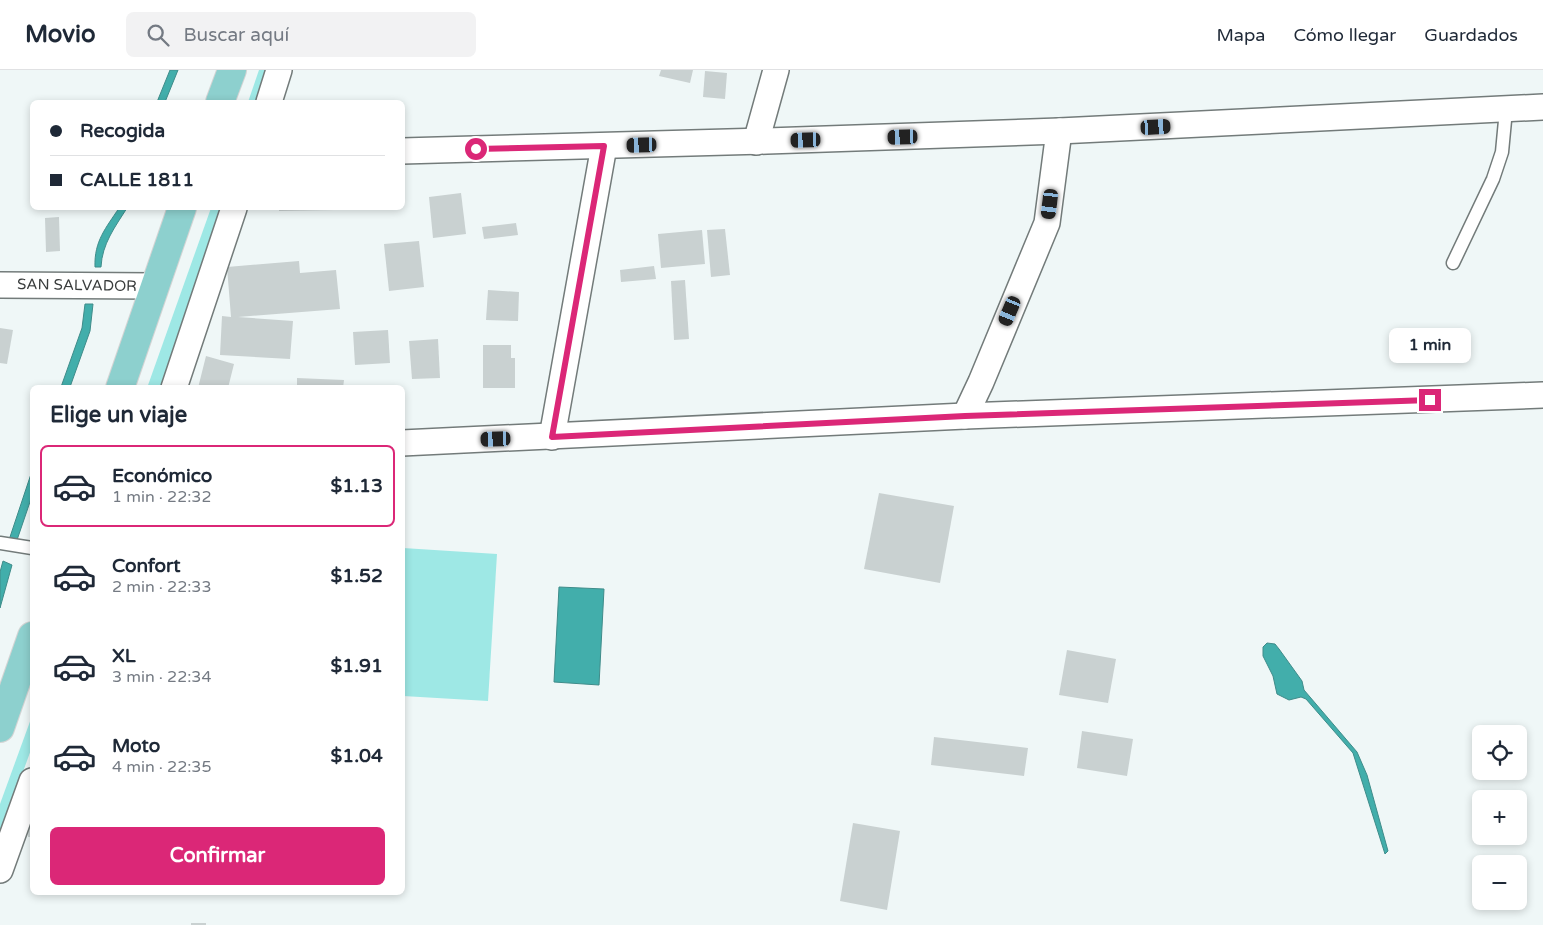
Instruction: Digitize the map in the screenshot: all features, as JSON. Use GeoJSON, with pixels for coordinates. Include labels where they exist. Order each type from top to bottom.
{"type":"FeatureCollection","features":[{"type":"Feature","properties":{"kind":"main road"},"geometry":{"type":"LineString","coordinates":[[221,100],[232,70]]}},
{"type":"Feature","properties":{"kind":"main road"},"geometry":{"type":"LineString","coordinates":[[121,385],[181,210]]}},
{"type":"Feature","properties":{"kind":"main road"},"geometry":{"type":"LineString","coordinates":[[0,728],[30,642]]}},
{"type":"Feature","properties":{"kind":"street"},"geometry":{"type":"LineString","coordinates":[[270,100],[279,70]]}},
{"type":"Feature","properties":{"kind":"street"},"geometry":{"type":"LineString","coordinates":[[756,142],[776,70]]}},
{"type":"Feature","properties":{"kind":"street"},"geometry":{"type":"LineString","coordinates":[[405,151],[756,142],[1059,131],[1543,107]]}},
{"type":"Feature","properties":{"kind":"street"},"geometry":{"type":"LineString","coordinates":[[965,416],[1047,223],[1059,131]]}},
{"type":"Feature","properties":{"kind":"street"},"geometry":{"type":"LineString","coordinates":[[552,437],[604,146]]}},
{"type":"Feature","properties":{"kind":"street"},"geometry":{"type":"LineString","coordinates":[[175,385],[233,210]]}},
{"type":"Feature","properties":{"kind":"street","name":"SAN SALVADOR"},"geometry":{"type":"LineString","coordinates":[[0,285],[154,286]]}},
{"type":"Feature","properties":{"kind":"street"},"geometry":{"type":"LineString","coordinates":[[405,443],[965,416],[1543,395]]}},
{"type":"Feature","properties":{"kind":"street"},"geometry":{"type":"LineString","coordinates":[[0,870],[30,788]]}},
{"type":"Feature","properties":{"kind":"lane"},"geometry":{"type":"LineString","coordinates":[[1453,263],[1493,179],[1502,152],[1506,110]]}},
{"type":"Feature","properties":{"kind":"lane"},"geometry":{"type":"LineString","coordinates":[[0,543],[30,548]]}},
{"type":"Feature","properties":{"kind":"shaded area"},"geometry":{"type":"Polygon","coordinates":[[[170,70],[178,70],[166,100],[158,100],[170,70]]]}},
{"type":"Feature","properties":{"kind":"shaded area"},"geometry":{"type":"Polygon","coordinates":[[[259,70],[271,70],[261,100],[249,100],[259,70]]]}},
{"type":"Feature","properties":{"kind":"shaded area"},"geometry":{"type":"Polygon","coordinates":[[[118,210],[126,210],[107,243],[101,267],[95,267],[96,250],[105,229],[118,210]]]}},
{"type":"Feature","properties":{"kind":"shaded area"},"geometry":{"type":"Polygon","coordinates":[[[210,210],[223,210],[163,385],[148,385],[210,210]]]}},
{"type":"Feature","properties":{"kind":"shaded area"},"geometry":{"type":"Polygon","coordinates":[[[85,304],[93,304],[90,331],[71,385],[62,385],[82,328],[85,304]]]}},
{"type":"Feature","properties":{"kind":"shaded area"},"geometry":{"type":"Polygon","coordinates":[[[30,477],[30,502],[17,540],[10,537],[30,477]]]}},
{"type":"Feature","properties":{"kind":"shaded area"},"geometry":{"type":"Polygon","coordinates":[[[405,548],[497,554],[488,701],[405,696],[405,548]]]}},
{"type":"Feature","properties":{"kind":"shaded area"},"geometry":{"type":"Polygon","coordinates":[[[3,561],[12,565],[0,608],[0,572],[3,561]]]}},
{"type":"Feature","properties":{"kind":"shaded area"},"geometry":{"type":"Polygon","coordinates":[[[559,587],[604,589],[599,685],[554,682],[559,587]]]}},
{"type":"Feature","properties":{"kind":"shaded area"},"geometry":{"type":"Polygon","coordinates":[[[1267,643],[1275,644],[1302,681],[1304,690],[1357,752],[1367,775],[1388,851],[1385,854],[1353,753],[1306,699],[1301,697],[1289,700],[1277,694],[1273,676],[1263,656],[1263,647],[1267,643]]]}},
{"type":"Feature","properties":{"kind":"shaded area"},"geometry":{"type":"Polygon","coordinates":[[[30,722],[30,752],[0,835],[0,804],[30,722]]]}},
{"type":"Feature","properties":{"kind":"building"},"geometry":{"type":"Polygon","coordinates":[[[661,70],[693,70],[690,83],[659,76],[661,70]]]}},
{"type":"Feature","properties":{"kind":"building"},"geometry":{"type":"Polygon","coordinates":[[[705,71],[727,73],[725,99],[703,97],[705,71]]]}},
{"type":"Feature","properties":{"kind":"building"},"geometry":{"type":"Polygon","coordinates":[[[461,193],[466,234],[433,238],[429,197],[461,193]]]}},
{"type":"Feature","properties":{"kind":"building"},"geometry":{"type":"Polygon","coordinates":[[[279,210],[334,210],[279,211],[279,210]]]}},
{"type":"Feature","properties":{"kind":"building"},"geometry":{"type":"Polygon","coordinates":[[[59,217],[60,251],[46,252],[45,218],[59,217]]]}},
{"type":"Feature","properties":{"kind":"building"},"geometry":{"type":"Polygon","coordinates":[[[516,223],[518,235],[484,239],[482,227],[516,223]]]}},
{"type":"Feature","properties":{"kind":"building"},"geometry":{"type":"Polygon","coordinates":[[[725,229],[730,275],[711,277],[707,230],[725,229]]]}},
{"type":"Feature","properties":{"kind":"building"},"geometry":{"type":"Polygon","coordinates":[[[702,230],[705,264],[661,268],[658,234],[702,230]]]}},
{"type":"Feature","properties":{"kind":"building"},"geometry":{"type":"Polygon","coordinates":[[[419,241],[424,287],[389,291],[384,244],[419,241]]]}},
{"type":"Feature","properties":{"kind":"building"},"geometry":{"type":"Polygon","coordinates":[[[299,261],[300,273],[336,270],[340,309],[238,317],[293,321],[290,359],[220,355],[222,316],[231,317],[227,267],[299,261]]]}},
{"type":"Feature","properties":{"kind":"building"},"geometry":{"type":"Polygon","coordinates":[[[654,266],[656,279],[621,282],[620,270],[654,266]]]}},
{"type":"Feature","properties":{"kind":"building"},"geometry":{"type":"Polygon","coordinates":[[[685,280],[689,339],[674,340],[671,281],[685,280]]]}},
{"type":"Feature","properties":{"kind":"building"},"geometry":{"type":"Polygon","coordinates":[[[488,290],[519,292],[518,321],[486,320],[488,290]]]}},
{"type":"Feature","properties":{"kind":"building"},"geometry":{"type":"Polygon","coordinates":[[[0,328],[13,330],[7,364],[0,363],[0,328]]]}},
{"type":"Feature","properties":{"kind":"building"},"geometry":{"type":"Polygon","coordinates":[[[388,330],[390,363],[355,365],[353,332],[388,330]]]}},
{"type":"Feature","properties":{"kind":"building"},"geometry":{"type":"Polygon","coordinates":[[[438,339],[440,378],[412,379],[409,341],[438,339]]]}},
{"type":"Feature","properties":{"kind":"building"},"geometry":{"type":"Polygon","coordinates":[[[483,345],[511,345],[511,358],[515,358],[515,388],[483,388],[483,345]]]}},
{"type":"Feature","properties":{"kind":"building"},"geometry":{"type":"Polygon","coordinates":[[[206,356],[234,364],[229,385],[199,385],[206,356]]]}},
{"type":"Feature","properties":{"kind":"building"},"geometry":{"type":"Polygon","coordinates":[[[297,378],[344,380],[343,385],[297,385],[297,378]]]}},
{"type":"Feature","properties":{"kind":"building"},"geometry":{"type":"Polygon","coordinates":[[[879,493],[954,506],[940,583],[864,569],[879,493]]]}},
{"type":"Feature","properties":{"kind":"building"},"geometry":{"type":"Polygon","coordinates":[[[1067,650],[1116,659],[1108,703],[1059,695],[1067,650]]]}},
{"type":"Feature","properties":{"kind":"building"},"geometry":{"type":"Polygon","coordinates":[[[1082,731],[1133,739],[1127,776],[1077,768],[1082,731]]]}},
{"type":"Feature","properties":{"kind":"building"},"geometry":{"type":"Polygon","coordinates":[[[934,737],[1028,748],[1024,776],[931,765],[934,737]]]}},
{"type":"Feature","properties":{"kind":"building"},"geometry":{"type":"Polygon","coordinates":[[[26,808],[30,808],[30,837],[28,837],[26,808]]]}},
{"type":"Feature","properties":{"kind":"building"},"geometry":{"type":"Polygon","coordinates":[[[853,823],[900,831],[887,910],[840,901],[853,823]]]}},
{"type":"Feature","properties":{"kind":"building"},"geometry":{"type":"Polygon","coordinates":[[[191,923],[206,923],[206,925],[191,925],[191,923]]]}},
{"type":"Feature","properties":{"kind":"route"},"geometry":{"type":"LineString","coordinates":[[476,149],[604,146],[552,437],[965,416],[1430,400]]}}]}
